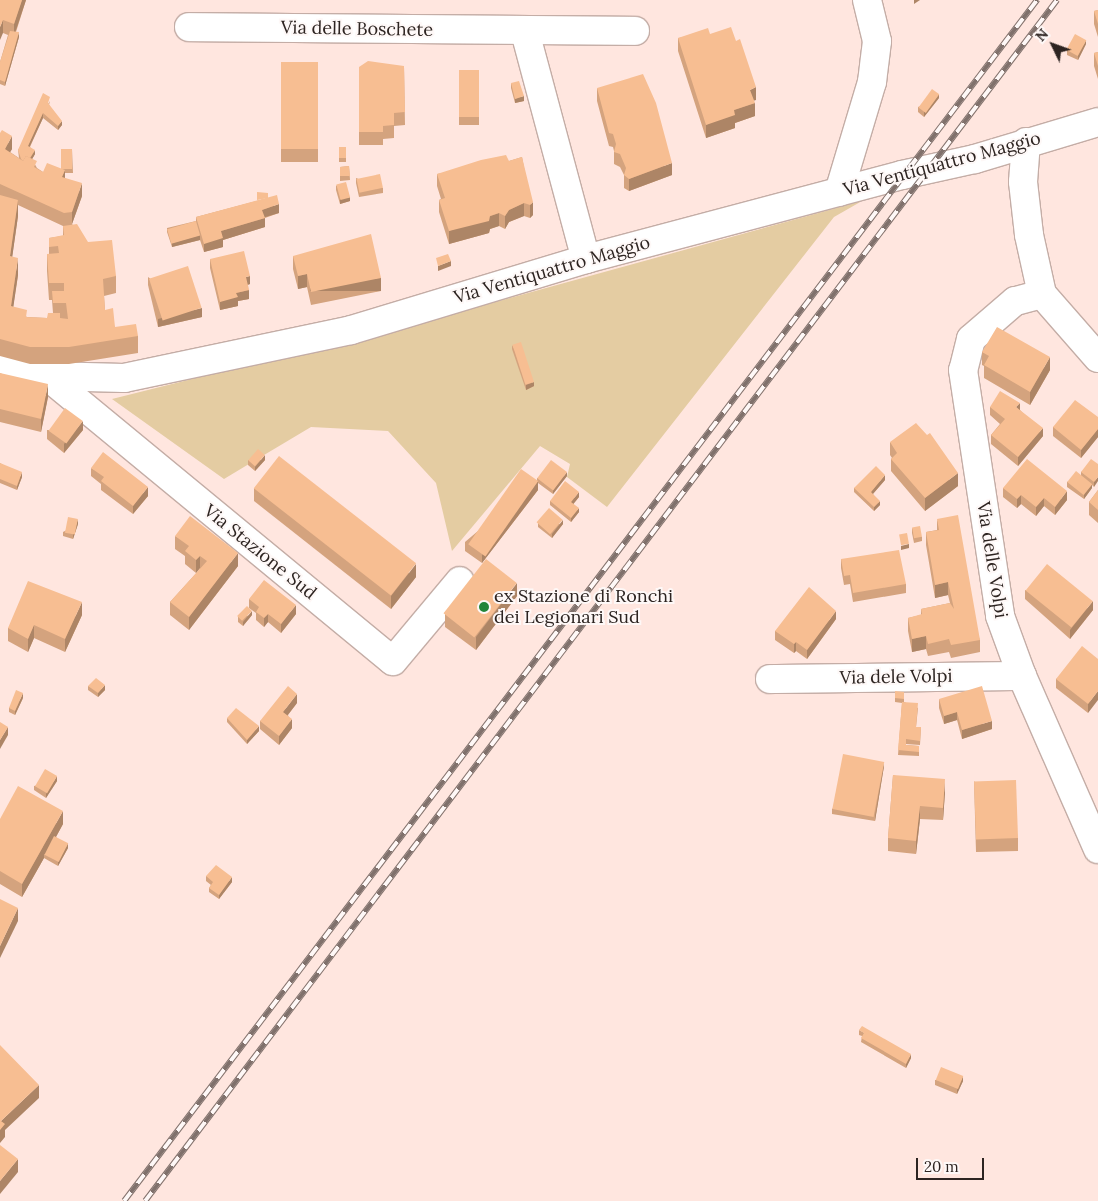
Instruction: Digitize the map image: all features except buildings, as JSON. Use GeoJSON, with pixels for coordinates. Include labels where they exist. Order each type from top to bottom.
{"type":"FeatureCollection","features":[{"type":"Feature","properties":{"kind":"street"},"geometry":{"type":"LineString","coordinates":[[839,192],[872,82],[877,41],[867,0]]}},
{"type":"Feature","properties":{"kind":"street","name":"Via delle Boschete"},"geometry":{"type":"LineString","coordinates":[[189,26],[525,32],[635,31]]}},
{"type":"Feature","properties":{"kind":"street"},"geometry":{"type":"LineString","coordinates":[[525,32],[586,259]]}},
{"type":"Feature","properties":{"kind":"street","name":"Via Ventiquattro Maggio"},"geometry":{"type":"LineString","coordinates":[[0,367],[48,376],[124,378],[351,330],[586,259],[839,192],[975,159],[1026,142],[1098,122]]}},
{"type":"Feature","properties":{"kind":"street"},"geometry":{"type":"LineString","coordinates":[[1026,142],[1023,182],[1029,235],[1042,294],[1098,358]]}},
{"type":"Feature","properties":{"kind":"street","name":"Via delle Volpi"},"geometry":{"type":"LineString","coordinates":[[1042,294],[1015,301],[971,339],[963,370],[1000,616],[1022,676],[1098,849]]}},
{"type":"Feature","properties":{"kind":"street","name":"Via Stazione Sud"},"geometry":{"type":"LineString","coordinates":[[48,376],[393,661],[460,581]]}},
{"type":"Feature","properties":{"kind":"street","name":"Via dele Volpi"},"geometry":{"type":"LineString","coordinates":[[770,679],[1022,676]]}},
{"type":"Feature","properties":{"kind":"shaded area"},"geometry":{"type":"Polygon","coordinates":[[[862,201],[834,217],[607,507],[567,477],[570,464],[540,446],[452,551],[436,483],[388,431],[311,427],[224,479],[112,399],[459,312],[862,201]]]}},
{"type":"Feature","properties":{"kind":"railway"},"geometry":{"type":"LineString","coordinates":[[124,1201],[1037,0]]}},
{"type":"Feature","properties":{"kind":"railway"},"geometry":{"type":"LineString","coordinates":[[145,1201],[1057,0]]}},
{"type":"Feature","properties":{"kind":"place","name":"ex Stazione di Ronchi dei Legionari Sud"},"geometry":{"type":"Point","coordinates":[484,607]}}]}
